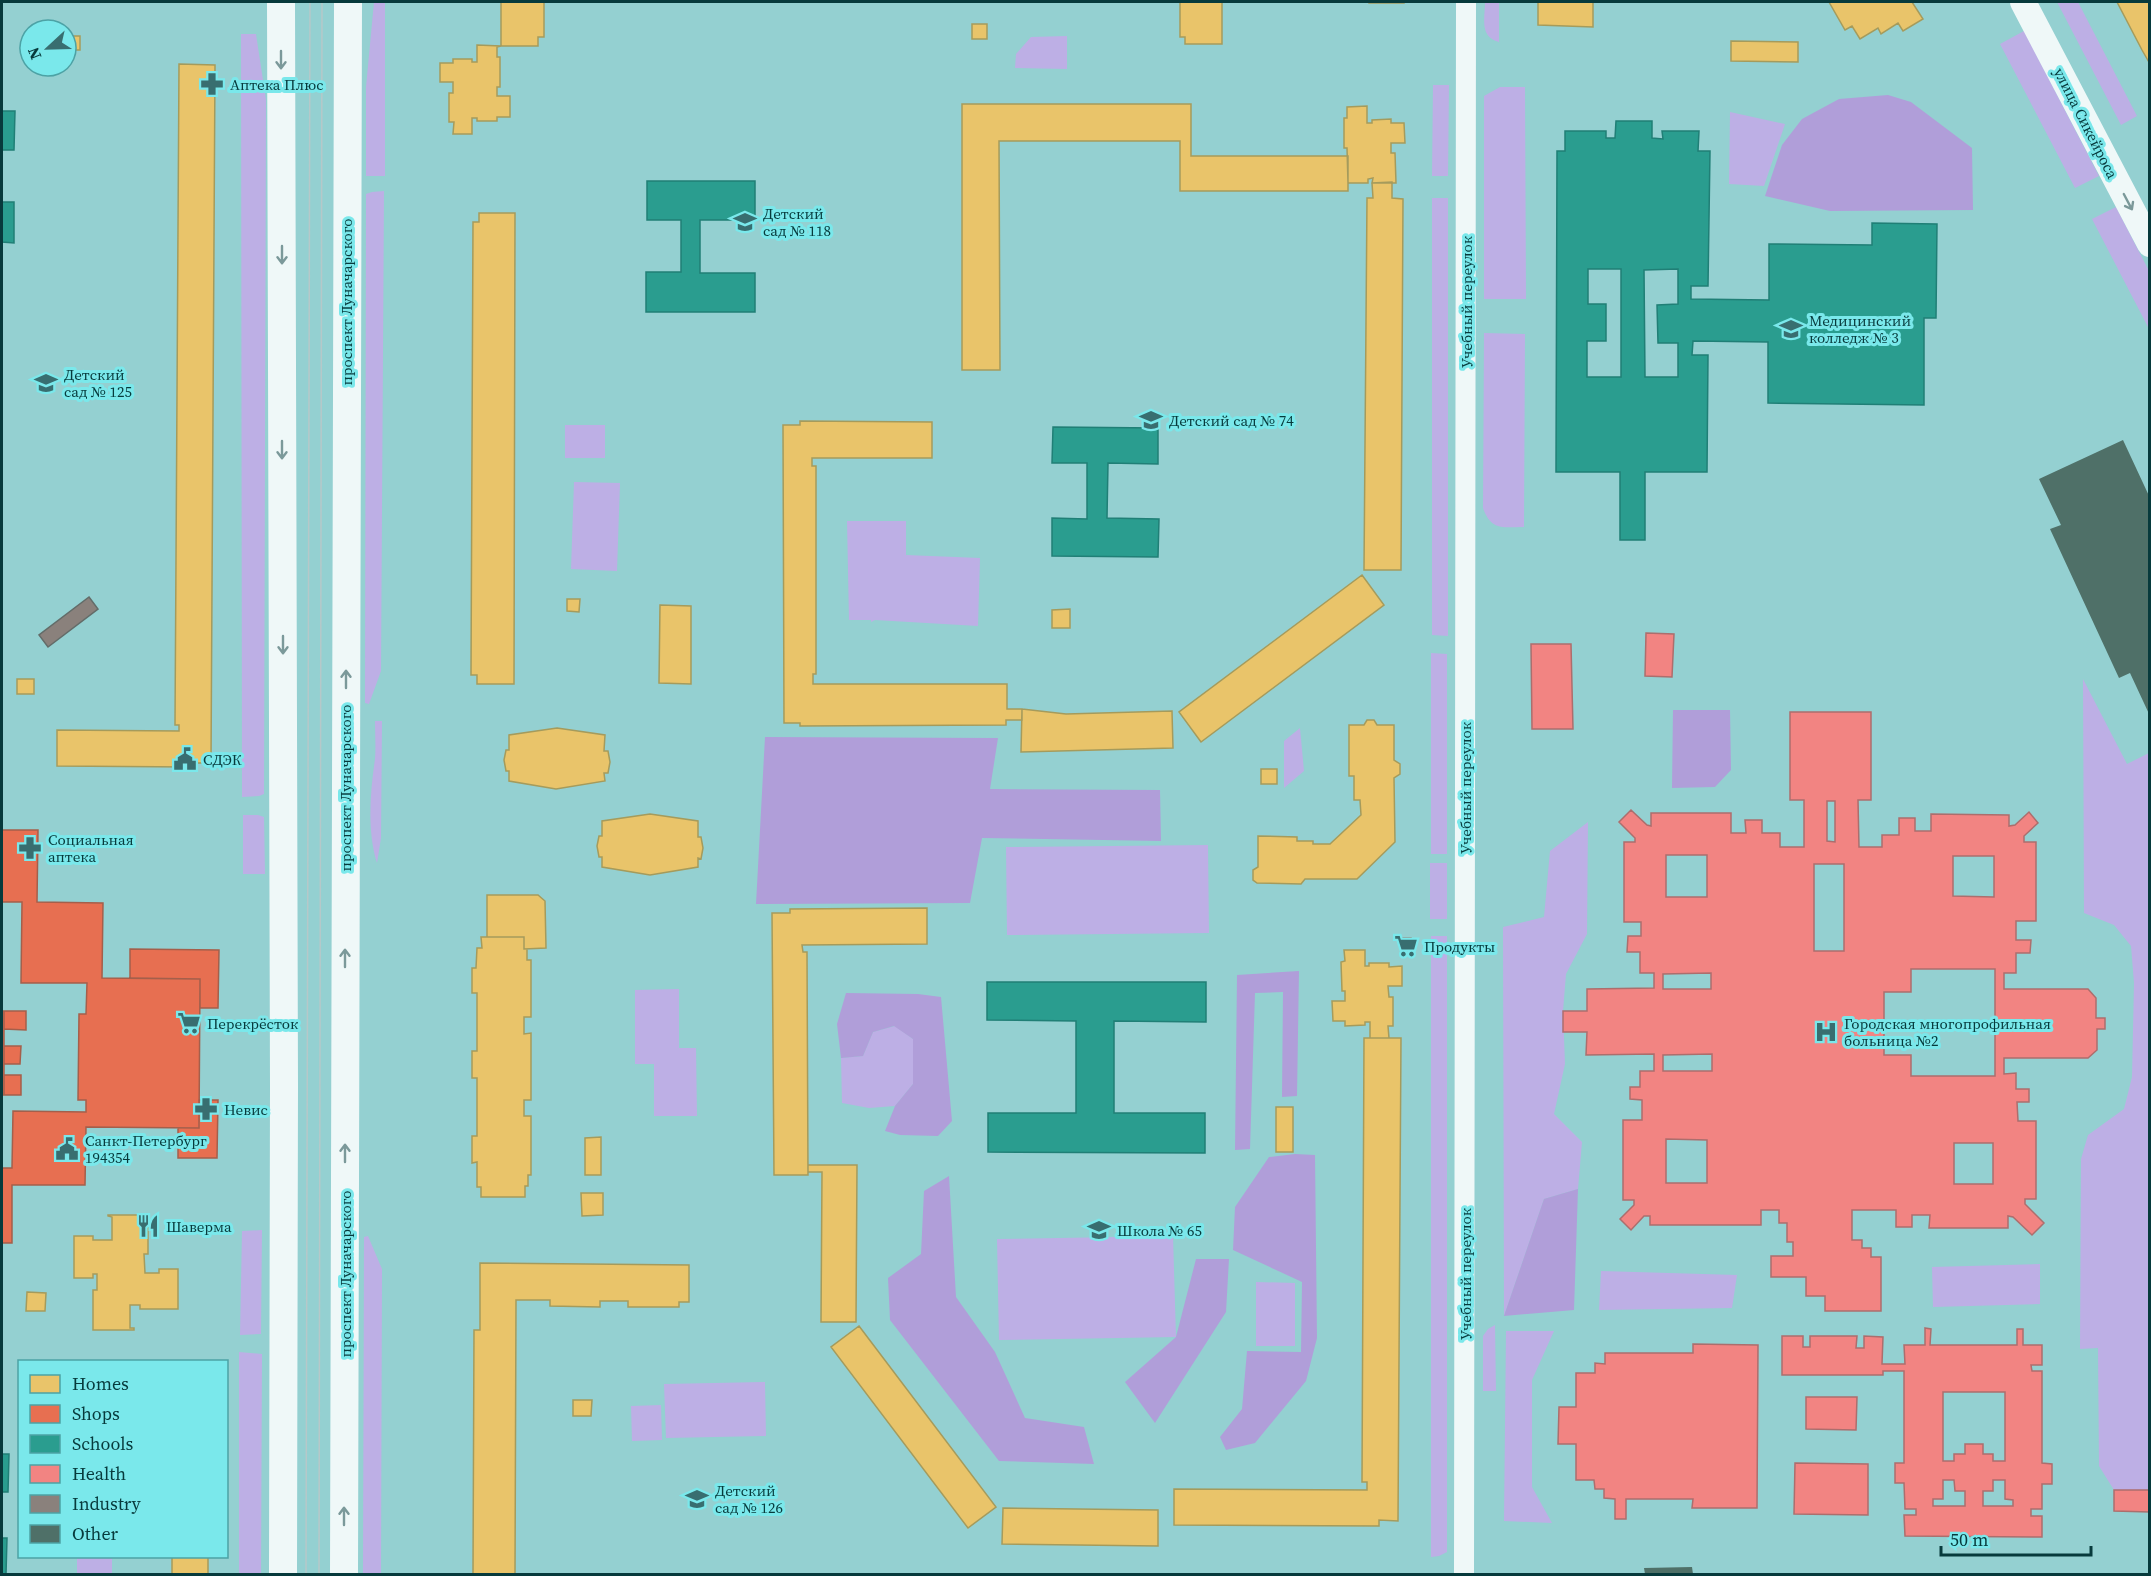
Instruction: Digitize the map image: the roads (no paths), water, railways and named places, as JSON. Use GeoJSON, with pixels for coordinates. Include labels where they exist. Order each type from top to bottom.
{"type":"FeatureCollection","features":[{"type":"Feature","properties":{"kind":"main road"},"geometry":{"type":"LineString","coordinates":[[281,2],[284,1575]]}},
{"type":"Feature","properties":{"kind":"main road","name":"проспект Луначарского"},"geometry":{"type":"LineString","coordinates":[[344,1575],[348,2]]}},
{"type":"Feature","properties":{"kind":"street","name":"Учебный переулок"},"geometry":{"type":"LineString","coordinates":[[1464,1575],[1466,2]]}},
{"type":"Feature","properties":{"kind":"street","name":"улица Сикейроса"},"geometry":{"type":"LineString","coordinates":[[2023,2],[2150,244]]}},
{"type":"Feature","properties":{"kind":"street","name":"улица Сикейроса"},"geometry":{"type":"LineString","coordinates":[[2043,2],[2150,206]]}},
{"type":"Feature","properties":{"kind":"tram line"},"geometry":{"type":"LineString","coordinates":[[306,1574],[310,2]]}},
{"type":"Feature","properties":{"kind":"tram line"},"geometry":{"type":"LineString","coordinates":[[319,1574],[322,2]]}},
{"type":"Feature","properties":{"kind":"place","name":"Аптека Плюс"},"geometry":{"type":"Point","coordinates":[212,84]}},
{"type":"Feature","properties":{"kind":"place","name":"Детский сад № 118"},"geometry":{"type":"Point","coordinates":[745,222]}},
{"type":"Feature","properties":{"kind":"place","name":"Медицинский колледж № 3"},"geometry":{"type":"Point","coordinates":[1791,329]}},
{"type":"Feature","properties":{"kind":"place","name":"Детский сад № 125"},"geometry":{"type":"Point","coordinates":[46,383]}},
{"type":"Feature","properties":{"kind":"place","name":"Детский сад № 74"},"geometry":{"type":"Point","coordinates":[1151,420]}},
{"type":"Feature","properties":{"kind":"place","name":"СДЭК"},"geometry":{"type":"Point","coordinates":[185,759]}},
{"type":"Feature","properties":{"kind":"place","name":"Социальная аптека"},"geometry":{"type":"Point","coordinates":[30,848]}},
{"type":"Feature","properties":{"kind":"place","name":"Продукты"},"geometry":{"type":"Point","coordinates":[1406,946]}},
{"type":"Feature","properties":{"kind":"place","name":"Перекрёсток"},"geometry":{"type":"Point","coordinates":[189,1023]}},
{"type":"Feature","properties":{"kind":"place","name":"Городская многопрофильная больница №2"},"geometry":{"type":"Point","coordinates":[1826,1032]}},
{"type":"Feature","properties":{"kind":"place","name":"Невис"},"geometry":{"type":"Point","coordinates":[206,1109]}},
{"type":"Feature","properties":{"kind":"place","name":"Санкт-Петербург 194354"},"geometry":{"type":"Point","coordinates":[67,1149]}},
{"type":"Feature","properties":{"kind":"place","name":"Шаверма"},"geometry":{"type":"Point","coordinates":[148,1226]}},
{"type":"Feature","properties":{"kind":"place","name":"Школа № 65"},"geometry":{"type":"Point","coordinates":[1099,1230]}},
{"type":"Feature","properties":{"kind":"place","name":"Детский сад № 126"},"geometry":{"type":"Point","coordinates":[697,1499]}}]}
